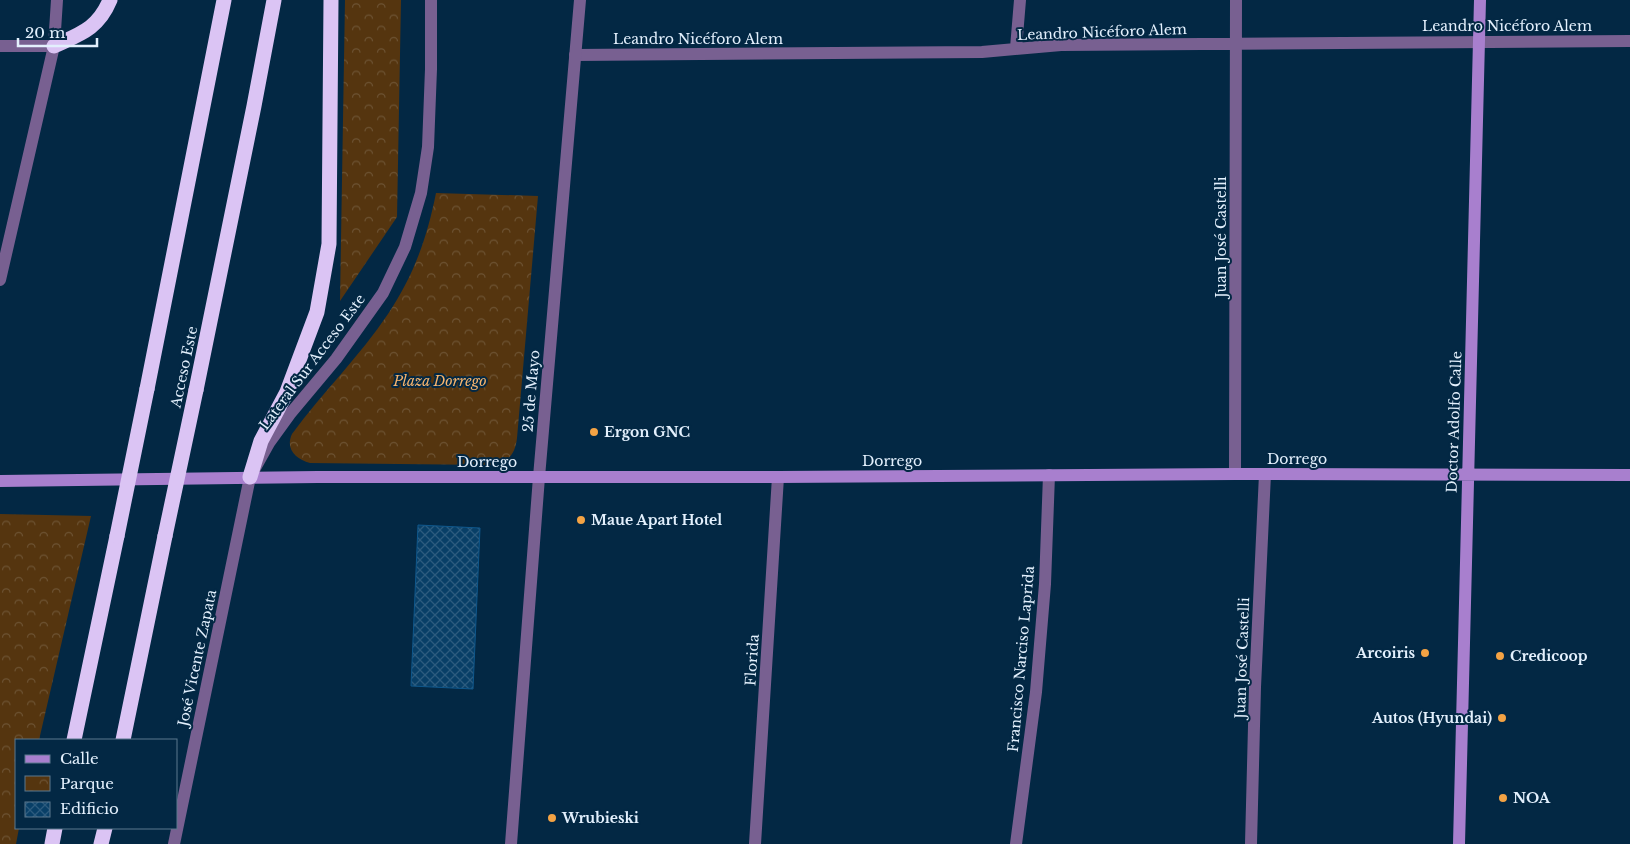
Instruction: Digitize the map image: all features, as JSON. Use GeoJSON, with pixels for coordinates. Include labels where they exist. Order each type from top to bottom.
{"type":"FeatureCollection","features":[{"type":"Feature","properties":{"kind":"highway"},"geometry":{"type":"LineString","coordinates":[[54,46],[88,31],[107,9],[110,0]]}},
{"type":"Feature","properties":{"kind":"highway"},"geometry":{"type":"LineString","coordinates":[[74,739],[147,389],[224,0]]}},
{"type":"Feature","properties":{"kind":"highway","name":"Acceso Este"},"geometry":{"type":"LineString","coordinates":[[123,739],[254,106],[274,0]]}},
{"type":"Feature","properties":{"kind":"highway"},"geometry":{"type":"LineString","coordinates":[[250,477],[261,441],[287,392],[317,312],[329,244],[331,0]]}},
{"type":"Feature","properties":{"kind":"highway"},"geometry":{"type":"LineString","coordinates":[[52,844],[55,829]]}},
{"type":"Feature","properties":{"kind":"highway"},"geometry":{"type":"LineString","coordinates":[[101,844],[104,829]]}},
{"type":"Feature","properties":{"kind":"main road","name":"Doctor Adolfo Calle"},"geometry":{"type":"LineString","coordinates":[[1459,844],[1480,0]]}},
{"type":"Feature","properties":{"kind":"main road","name":"Dorrego"},"geometry":{"type":"LineString","coordinates":[[0,482],[250,477],[778,477],[1236,474],[1630,475]]}},
{"type":"Feature","properties":{"kind":"street"},"geometry":{"type":"LineString","coordinates":[[0,280],[54,46],[57,0]]}},
{"type":"Feature","properties":{"kind":"street","name":"Lateral Sur Acceso Este"},"geometry":{"type":"LineString","coordinates":[[250,477],[269,443],[290,414],[336,359],[383,293],[405,248],[421,193],[428,147],[432,0]]}},
{"type":"Feature","properties":{"kind":"street","name":"25 de Mayo"},"geometry":{"type":"LineString","coordinates":[[511,844],[539,477],[580,0]]}},
{"type":"Feature","properties":{"kind":"street"},"geometry":{"type":"LineString","coordinates":[[1016,48],[1020,0]]}},
{"type":"Feature","properties":{"kind":"street","name":"Juan José Castelli"},"geometry":{"type":"LineString","coordinates":[[1236,0],[1236,474]]}},
{"type":"Feature","properties":{"kind":"street","name":"Leandro Nicéforo Alem"},"geometry":{"type":"LineString","coordinates":[[575,55],[982,52],[1061,45],[1630,41]]}},
{"type":"Feature","properties":{"kind":"street"},"geometry":{"type":"LineString","coordinates":[[0,46],[54,46]]}},
{"type":"Feature","properties":{"kind":"street","name":"Juan José Castelli"},"geometry":{"type":"LineString","coordinates":[[1251,844],[1255,687],[1265,474]]}},
{"type":"Feature","properties":{"kind":"street","name":"Francisco Narciso Laprida"},"geometry":{"type":"LineString","coordinates":[[1016,844],[1036,692],[1045,584],[1048,475]]}},
{"type":"Feature","properties":{"kind":"street","name":"José Vicente Zapata"},"geometry":{"type":"LineString","coordinates":[[178,825],[250,477]]}},
{"type":"Feature","properties":{"kind":"street","name":"Florida"},"geometry":{"type":"LineString","coordinates":[[755,844],[778,477]]}},
{"type":"Feature","properties":{"kind":"street","name":"José Vicente Zapata"},"geometry":{"type":"LineString","coordinates":[[174,844],[177,829]]}},
{"type":"Feature","properties":{"kind":"green space"},"geometry":{"type":"Polygon","coordinates":[[[345,0],[401,0],[397,217],[340,301],[345,0]]]}},
{"type":"Feature","properties":{"kind":"green space","name":"Plaza Dorrego"},"geometry":{"type":"Polygon","coordinates":[[[436,193],[538,196],[517,438],[512,453],[506,460],[490,465],[310,463],[300,459],[291,449],[290,439],[292,434],[377,330],[397,299],[424,241],[436,193]]]}},
{"type":"Feature","properties":{"kind":"green space"},"geometry":{"type":"Polygon","coordinates":[[[0,514],[91,516],[39,739],[15,739],[15,829],[19,829],[16,844],[0,844],[0,514]]]}},
{"type":"Feature","properties":{"kind":"building"},"geometry":{"type":"Polygon","coordinates":[[[418,525],[480,528],[473,689],[411,686],[418,525]]]}},
{"type":"Feature","properties":{"kind":"place","name":"Ergon GNC"},"geometry":{"type":"Point","coordinates":[594,432]}},
{"type":"Feature","properties":{"kind":"place","name":"Maue Apart Hotel"},"geometry":{"type":"Point","coordinates":[581,520]}},
{"type":"Feature","properties":{"kind":"place","name":"Arcoiris"},"geometry":{"type":"Point","coordinates":[1425,653]}},
{"type":"Feature","properties":{"kind":"place","name":"Credicoop"},"geometry":{"type":"Point","coordinates":[1500,656]}},
{"type":"Feature","properties":{"kind":"place","name":"Autos (Hyundai)"},"geometry":{"type":"Point","coordinates":[1502,718]}},
{"type":"Feature","properties":{"kind":"place","name":"NOA"},"geometry":{"type":"Point","coordinates":[1503,798]}},
{"type":"Feature","properties":{"kind":"place","name":"Wrubieski"},"geometry":{"type":"Point","coordinates":[552,818]}}]}
